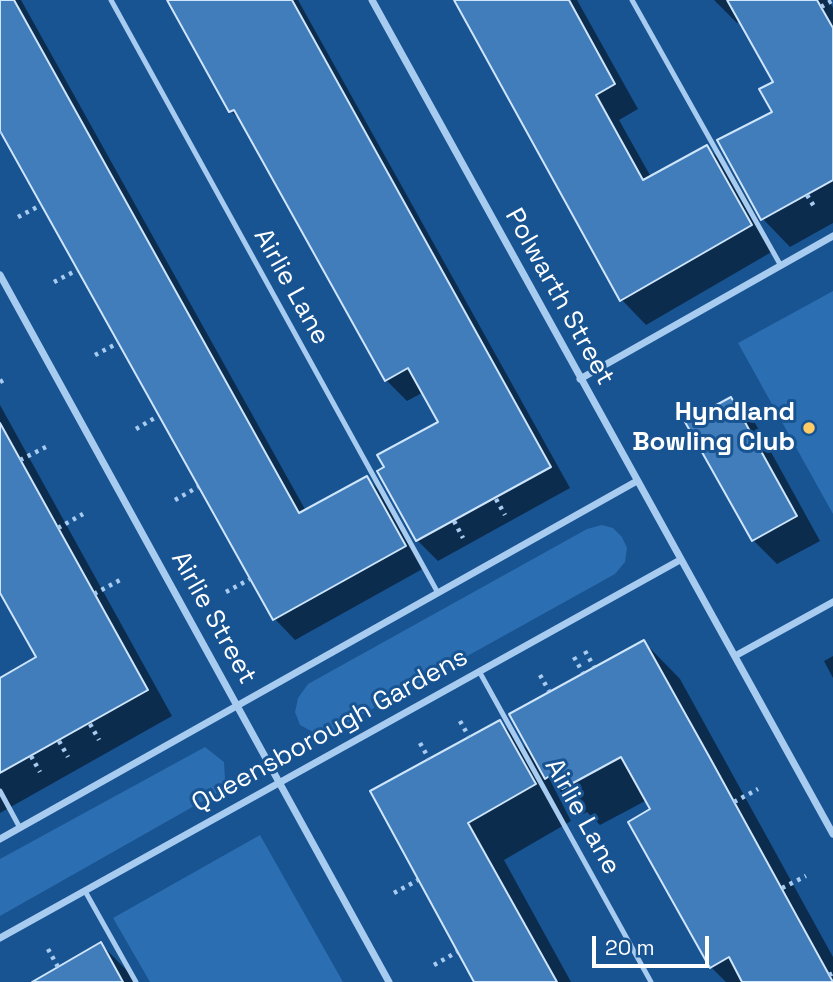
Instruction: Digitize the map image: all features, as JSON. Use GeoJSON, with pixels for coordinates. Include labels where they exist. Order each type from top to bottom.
{"type":"FeatureCollection","features":[{"type":"Feature","properties":{"kind":"street","name":"Polwarth Street"},"geometry":{"type":"LineString","coordinates":[[372,0],[833,834]]}},
{"type":"Feature","properties":{"kind":"street"},"geometry":{"type":"LineString","coordinates":[[580,379],[833,236]]}},
{"type":"Feature","properties":{"kind":"street","name":"Airlie Street"},"geometry":{"type":"LineString","coordinates":[[0,275],[238,707],[278,785],[389,982]]}},
{"type":"Feature","properties":{"kind":"street"},"geometry":{"type":"LineString","coordinates":[[0,839],[636,481]]}},
{"type":"Feature","properties":{"kind":"street","name":"Queensborough Gardens"},"geometry":{"type":"LineString","coordinates":[[0,938],[680,560]]}},
{"type":"Feature","properties":{"kind":"street"},"geometry":{"type":"LineString","coordinates":[[736,656],[833,602]]}},
{"type":"Feature","properties":{"kind":"lane","name":"Airlie Lane"},"geometry":{"type":"LineString","coordinates":[[111,0],[438,593]]}},
{"type":"Feature","properties":{"kind":"lane"},"geometry":{"type":"LineString","coordinates":[[632,0],[781,266]]}},
{"type":"Feature","properties":{"kind":"lane","name":"Airlie Lane"},"geometry":{"type":"LineString","coordinates":[[480,671],[652,982]]}},
{"type":"Feature","properties":{"kind":"lane"},"geometry":{"type":"LineString","coordinates":[[0,791],[20,828]]}},
{"type":"Feature","properties":{"kind":"lane"},"geometry":{"type":"LineString","coordinates":[[85,891],[136,982]]}},
{"type":"Feature","properties":{"kind":"path"},"geometry":{"type":"LineString","coordinates":[[821,7],[833,0]]}},
{"type":"Feature","properties":{"kind":"path"},"geometry":{"type":"LineString","coordinates":[[807,195],[814,208]]}},
{"type":"Feature","properties":{"kind":"path"},"geometry":{"type":"LineString","coordinates":[[18,217],[41,205]]}},
{"type":"Feature","properties":{"kind":"path"},"geometry":{"type":"LineString","coordinates":[[54,282],[77,270]]}},
{"type":"Feature","properties":{"kind":"path"},"geometry":{"type":"LineString","coordinates":[[95,355],[118,343]]}},
{"type":"Feature","properties":{"kind":"path"},"geometry":{"type":"LineString","coordinates":[[0,382],[7,378]]}},
{"type":"Feature","properties":{"kind":"path"},"geometry":{"type":"LineString","coordinates":[[136,429],[158,416]]}},
{"type":"Feature","properties":{"kind":"path"},"geometry":{"type":"LineString","coordinates":[[20,460],[46,447]]}},
{"type":"Feature","properties":{"kind":"path"},"geometry":{"type":"LineString","coordinates":[[175,500],[198,487]]}},
{"type":"Feature","properties":{"kind":"path"},"geometry":{"type":"LineString","coordinates":[[496,499],[505,515]]}},
{"type":"Feature","properties":{"kind":"path"},"geometry":{"type":"LineString","coordinates":[[58,528],[83,514]]}},
{"type":"Feature","properties":{"kind":"path"},"geometry":{"type":"LineString","coordinates":[[454,521],[463,538]]}},
{"type":"Feature","properties":{"kind":"path"},"geometry":{"type":"LineString","coordinates":[[226,592],[250,579]]}},
{"type":"Feature","properties":{"kind":"path"},"geometry":{"type":"LineString","coordinates":[[94,594],[120,580]]}},
{"type":"Feature","properties":{"kind":"path"},"geometry":{"type":"LineString","coordinates":[[585,651],[594,667]]}},
{"type":"Feature","properties":{"kind":"path"},"geometry":{"type":"LineString","coordinates":[[575,657],[583,673]]}},
{"type":"Feature","properties":{"kind":"path"},"geometry":{"type":"LineString","coordinates":[[540,675],[549,691]]}},
{"type":"Feature","properties":{"kind":"path"},"geometry":{"type":"LineString","coordinates":[[460,721],[469,737]]}},
{"type":"Feature","properties":{"kind":"path"},"geometry":{"type":"LineString","coordinates":[[90,724],[99,740]]}},
{"type":"Feature","properties":{"kind":"path"},"geometry":{"type":"LineString","coordinates":[[59,741],[68,757]]}},
{"type":"Feature","properties":{"kind":"path"},"geometry":{"type":"LineString","coordinates":[[420,743],[429,758]]}},
{"type":"Feature","properties":{"kind":"path"},"geometry":{"type":"LineString","coordinates":[[31,756],[40,772]]}},
{"type":"Feature","properties":{"kind":"path"},"geometry":{"type":"LineString","coordinates":[[734,802],[758,789]]}},
{"type":"Feature","properties":{"kind":"path"},"geometry":{"type":"LineString","coordinates":[[782,888],[806,876]]}},
{"type":"Feature","properties":{"kind":"path"},"geometry":{"type":"LineString","coordinates":[[394,892],[418,880]]}},
{"type":"Feature","properties":{"kind":"path"},"geometry":{"type":"LineString","coordinates":[[48,949],[58,967]]}},
{"type":"Feature","properties":{"kind":"path"},"geometry":{"type":"LineString","coordinates":[[434,965],[457,952]]}},
{"type":"Feature","properties":{"kind":"shaded area","name":"Hyndland Bowling Club"},"geometry":{"type":"Polygon","coordinates":[[[833,291],[833,514],[738,343],[833,291]]]}},
{"type":"Feature","properties":{"kind":"shaded area"},"geometry":{"type":"Polygon","coordinates":[[[602,525],[613,528],[622,537],[627,548],[625,562],[615,574],[327,734],[313,732],[300,725],[295,712],[298,698],[308,684],[587,529],[602,525]]]}},
{"type":"Feature","properties":{"kind":"shaded area"},"geometry":{"type":"Polygon","coordinates":[[[205,747],[224,762],[225,779],[219,792],[0,916],[0,859],[205,747]]]}},
{"type":"Feature","properties":{"kind":"shaded area"},"geometry":{"type":"Polygon","coordinates":[[[260,835],[343,982],[150,982],[113,918],[260,835]]]}},
{"type":"Feature","properties":{"kind":"building"},"geometry":{"type":"Polygon","coordinates":[[[0,0],[14,0],[299,513],[367,476],[406,546],[273,620],[0,131],[0,0]]]}},
{"type":"Feature","properties":{"kind":"building"},"geometry":{"type":"Polygon","coordinates":[[[167,0],[292,0],[551,467],[416,541],[377,471],[384,467],[377,455],[438,422],[408,368],[385,381],[234,110],[229,112],[167,0]]]}},
{"type":"Feature","properties":{"kind":"building"},"geometry":{"type":"Polygon","coordinates":[[[454,0],[569,0],[615,84],[596,95],[643,180],[707,145],[752,225],[620,301],[454,0]]]}},
{"type":"Feature","properties":{"kind":"building"},"geometry":{"type":"Polygon","coordinates":[[[727,0],[817,0],[833,28],[833,180],[761,220],[717,140],[772,112],[759,89],[773,82],[727,0]]]}},
{"type":"Feature","properties":{"kind":"building"},"geometry":{"type":"Polygon","coordinates":[[[731,397],[797,516],[752,541],[685,422],[731,397]]]}},
{"type":"Feature","properties":{"kind":"building"},"geometry":{"type":"Polygon","coordinates":[[[0,423],[148,690],[0,773],[0,678],[36,657],[0,593],[0,423]]]}},
{"type":"Feature","properties":{"kind":"building"},"geometry":{"type":"Polygon","coordinates":[[[644,640],[833,982],[742,982],[729,957],[710,968],[628,822],[650,809],[621,757],[562,789],[554,773],[545,779],[509,714],[644,640]]]}},
{"type":"Feature","properties":{"kind":"building"},"geometry":{"type":"Polygon","coordinates":[[[500,720],[536,784],[468,823],[557,982],[474,982],[370,791],[500,720]]]}},
{"type":"Feature","properties":{"kind":"building"},"geometry":{"type":"Polygon","coordinates":[[[101,942],[123,982],[32,982],[101,942]]]}},
{"type":"Feature","properties":{"kind":"place","name":"Hyndland Bowling Club"},"geometry":{"type":"Point","coordinates":[809,428]}}]}
